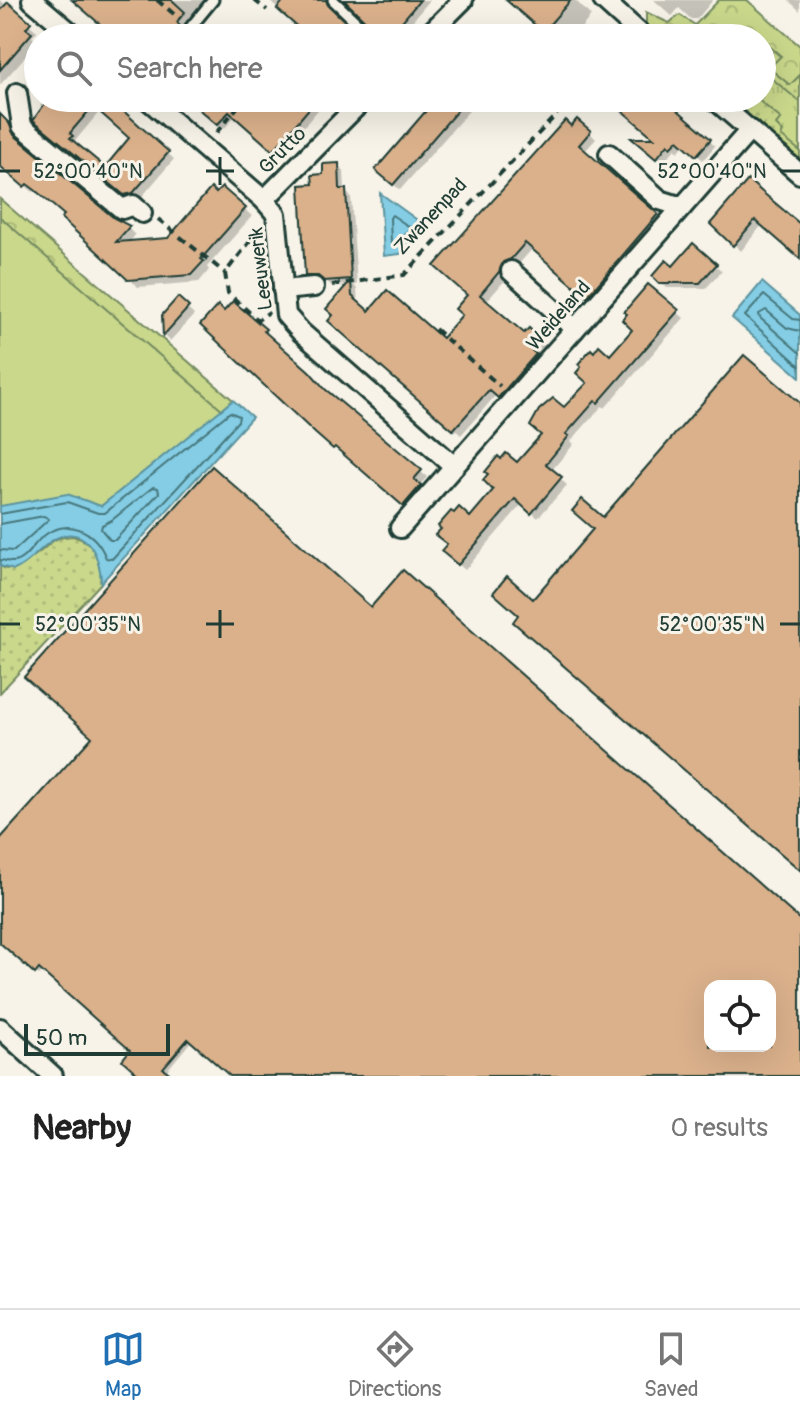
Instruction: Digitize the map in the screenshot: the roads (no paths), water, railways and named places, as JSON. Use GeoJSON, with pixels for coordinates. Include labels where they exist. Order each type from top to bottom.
{"type":"FeatureCollection","features":[{"type":"Feature","properties":{"kind":"street"},"geometry":{"type":"LineString","coordinates":[[32,0],[60,24]]}},
{"type":"Feature","properties":{"kind":"street"},"geometry":{"type":"LineString","coordinates":[[439,24],[463,0]]}},
{"type":"Feature","properties":{"kind":"street"},"geometry":{"type":"LineString","coordinates":[[603,0],[624,24]]}},
{"type":"Feature","properties":{"kind":"street"},"geometry":{"type":"LineString","coordinates":[[17,93],[22,126],[122,209],[133,205],[142,213]]}},
{"type":"Feature","properties":{"kind":"street","name":"Leeuwerik"},"geometry":{"type":"LineString","coordinates":[[162,112],[276,214],[286,315],[301,332],[454,466]]}},
{"type":"Feature","properties":{"kind":"street","name":"Grutto"},"geometry":{"type":"LineString","coordinates":[[269,206],[353,112]]}},
{"type":"Feature","properties":{"kind":"street"},"geometry":{"type":"LineString","coordinates":[[729,112],[800,174]]}},
{"type":"Feature","properties":{"kind":"street","name":"Weideland"},"geometry":{"type":"LineString","coordinates":[[400,528],[750,130]]}},
{"type":"Feature","properties":{"kind":"street"},"geometry":{"type":"LineString","coordinates":[[609,154],[660,200],[682,207]]}},
{"type":"Feature","properties":{"kind":"street"},"geometry":{"type":"LineString","coordinates":[[511,271],[575,329]]}},
{"type":"Feature","properties":{"kind":"street"},"geometry":{"type":"LineString","coordinates":[[284,295],[314,287]]}},
{"type":"Feature","properties":{"kind":"street"},"geometry":{"type":"LineString","coordinates":[[0,1028],[53,1076]]}},
{"type":"Feature","properties":{"kind":"lane"},"geometry":{"type":"LineString","coordinates":[[193,24],[213,0]]}},
{"type":"Feature","properties":{"kind":"lane"},"geometry":{"type":"LineString","coordinates":[[333,0],[358,24]]}},
{"type":"Feature","properties":{"kind":"water"},"geometry":{"type":"Polygon","coordinates":[[[380,193],[427,227],[400,254],[384,256],[380,193]]]}},
{"type":"Feature","properties":{"kind":"water"},"geometry":{"type":"Polygon","coordinates":[[[762,282],[800,315],[800,377],[732,318],[762,282]]]}},
{"type":"Feature","properties":{"kind":"water"},"geometry":{"type":"Polygon","coordinates":[[[233,400],[252,417],[101,583],[94,551],[81,537],[72,535],[50,542],[14,570],[0,566],[0,506],[67,494],[101,506],[233,400]]]}}]}
